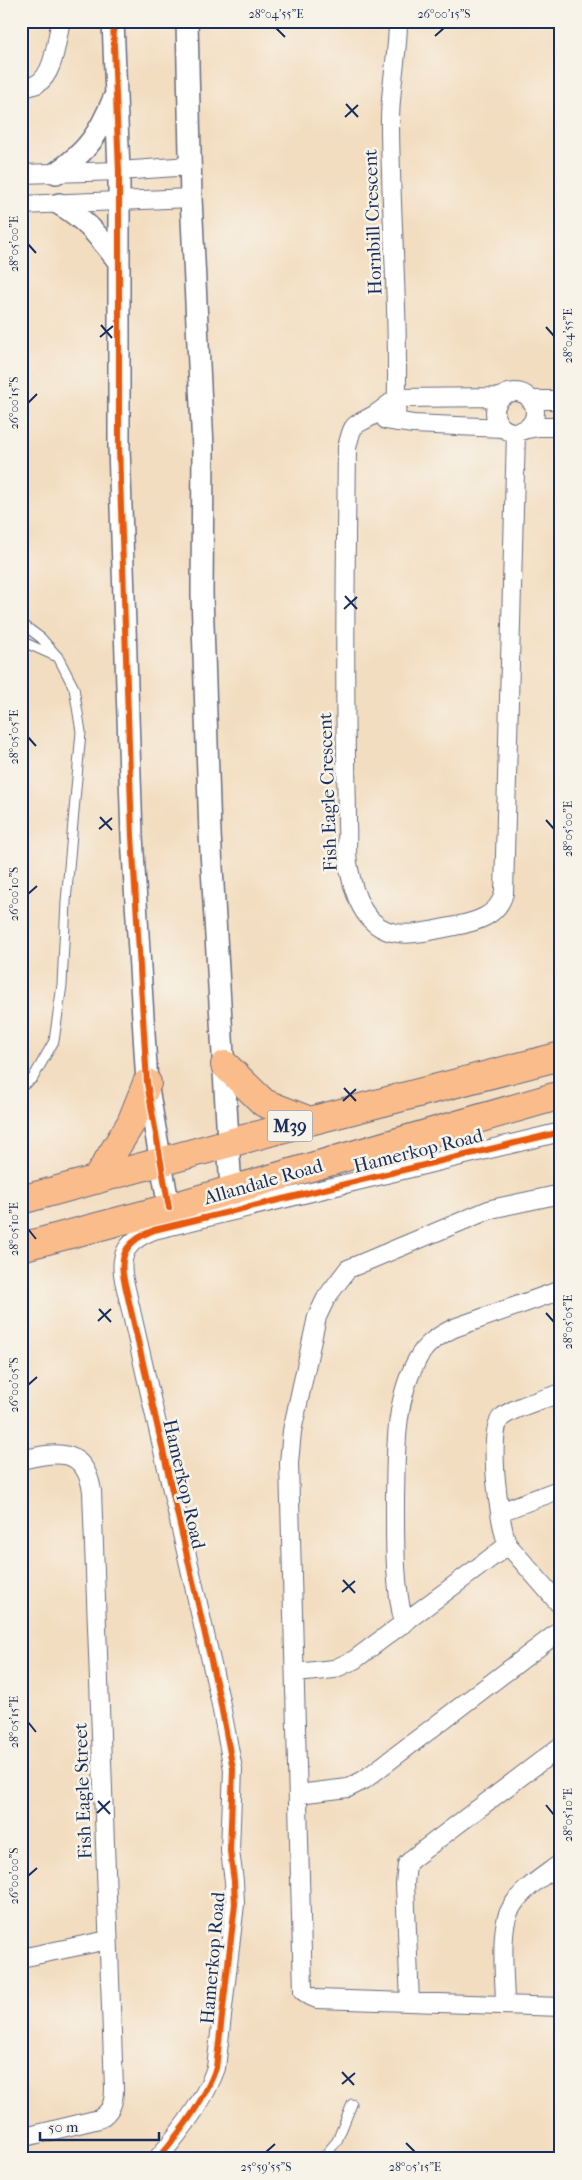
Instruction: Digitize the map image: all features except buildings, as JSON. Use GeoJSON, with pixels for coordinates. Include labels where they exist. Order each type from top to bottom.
{"type":"FeatureCollection","features":[{"type":"Feature","properties":{"kind":"main road","name":"M39"},"geometry":{"type":"LineString","coordinates":[[21,1200],[310,1121],[561,1056]]}},
{"type":"Feature","properties":{"kind":"main road"},"geometry":{"type":"LineString","coordinates":[[225,1065],[264,1104],[310,1121]]}},
{"type":"Feature","properties":{"kind":"main road"},"geometry":{"type":"LineString","coordinates":[[96,1180],[128,1130],[147,1083]]}},
{"type":"Feature","properties":{"kind":"main road","name":"Allandale Road"},"geometry":{"type":"LineString","coordinates":[[21,1247],[169,1208],[561,1095]]}},
{"type":"Feature","properties":{"kind":"street"},"geometry":{"type":"LineString","coordinates":[[21,89],[37,84],[50,68],[61,21]]}},
{"type":"Feature","properties":{"kind":"street"},"geometry":{"type":"LineString","coordinates":[[113,21],[119,171],[119,447],[131,797],[147,1083],[169,1208]]}},
{"type":"Feature","properties":{"kind":"street"},"geometry":{"type":"LineString","coordinates":[[187,21],[191,198],[202,448],[202,594],[210,834],[231,1190]]}},
{"type":"Feature","properties":{"kind":"street","name":"Hornbill Crescent"},"geometry":{"type":"LineString","coordinates":[[396,422],[398,364],[390,108],[398,21]]}},
{"type":"Feature","properties":{"kind":"street"},"geometry":{"type":"LineString","coordinates":[[56,173],[78,158],[93,140],[116,95]]}},
{"type":"Feature","properties":{"kind":"street"},"geometry":{"type":"LineString","coordinates":[[21,174],[119,171],[190,166]]}},
{"type":"Feature","properties":{"kind":"street"},"geometry":{"type":"LineString","coordinates":[[21,205],[191,198]]}},
{"type":"Feature","properties":{"kind":"street"},"geometry":{"type":"LineString","coordinates":[[59,204],[78,215],[99,236],[119,262]]}},
{"type":"Feature","properties":{"kind":"street"},"geometry":{"type":"LineString","coordinates":[[397,398],[501,397],[513,392],[520,393],[530,400],[561,400]]}},
{"type":"Feature","properties":{"kind":"street"},"geometry":{"type":"LineString","coordinates":[[501,397],[495,409],[498,423],[513,430]]}},
{"type":"Feature","properties":{"kind":"street","name":"Fish Eagle Crescent"},"geometry":{"type":"LineString","coordinates":[[397,398],[354,426],[347,448],[345,710],[348,861],[354,888],[363,908],[372,921],[385,930],[396,934],[407,934],[471,923],[488,916],[497,908],[503,898],[506,877],[513,430]]}},
{"type":"Feature","properties":{"kind":"street"},"geometry":{"type":"LineString","coordinates":[[513,430],[533,420],[534,413],[530,400]]}},
{"type":"Feature","properties":{"kind":"street"},"geometry":{"type":"LineString","coordinates":[[372,416],[396,422],[513,430],[561,427]]}},
{"type":"Feature","properties":{"kind":"street","name":"Hamerkop Road"},"geometry":{"type":"LineString","coordinates":[[157,2159],[182,2127],[210,2084],[216,2068],[235,1904],[230,1851],[233,1769],[220,1700],[124,1280],[121,1265],[122,1255],[136,1240],[154,1230],[561,1132]]}},
{"type":"Feature","properties":{"kind":"street"},"geometry":{"type":"LineString","coordinates":[[561,1194],[491,1209],[348,1269],[340,1277],[320,1309],[290,1447],[303,1991],[318,1999],[561,2008]]}},
{"type":"Feature","properties":{"kind":"street"},"geometry":{"type":"LineString","coordinates":[[404,1624],[398,1600],[396,1560],[396,1448],[402,1406],[408,1381],[416,1360],[426,1345],[437,1336],[454,1328],[561,1290]]}},
{"type":"Feature","properties":{"kind":"street"},"geometry":{"type":"LineString","coordinates":[[559,1601],[508,1545],[502,1531],[495,1453],[495,1429],[502,1417],[561,1393]]}},
{"type":"Feature","properties":{"kind":"street","name":"Fish Eagle Street"},"geometry":{"type":"LineString","coordinates":[[21,1460],[48,1454],[66,1454],[82,1462],[88,1472],[92,1491],[114,2100],[110,2110],[104,2116],[87,2123],[21,2138]]}},
{"type":"Feature","properties":{"kind":"street"},"geometry":{"type":"LineString","coordinates":[[500,1512],[561,1489]]}},
{"type":"Feature","properties":{"kind":"street"},"geometry":{"type":"LineString","coordinates":[[296,1673],[334,1669],[347,1664],[404,1624],[508,1545]]}},
{"type":"Feature","properties":{"kind":"street"},"geometry":{"type":"LineString","coordinates":[[298,1794],[348,1788],[364,1780],[561,1630]]}},
{"type":"Feature","properties":{"kind":"street"},"geometry":{"type":"LineString","coordinates":[[410,2002],[405,1884],[407,1864],[561,1746]]}},
{"type":"Feature","properties":{"kind":"street"},"geometry":{"type":"LineString","coordinates":[[505,2005],[505,1935],[509,1911],[519,1896],[561,1863]]}},
{"type":"Feature","properties":{"kind":"street"},"geometry":{"type":"LineString","coordinates":[[21,1958],[108,1940]]}},
{"type":"Feature","properties":{"kind":"lane"},"geometry":{"type":"LineString","coordinates":[[21,623],[41,638],[58,657],[74,688],[81,732],[66,902],[62,985],[54,1041],[33,1078],[21,1087]]}},
{"type":"Feature","properties":{"kind":"lane"},"geometry":{"type":"LineString","coordinates":[[21,641],[58,657]]}},
{"type":"Feature","properties":{"kind":"lane"},"geometry":{"type":"LineString","coordinates":[[322,2159],[337,2141],[352,2104]]}},
{"type":"Feature","properties":{"kind":"cycle path"},"geometry":{"type":"LineString","coordinates":[[113,21],[119,171],[119,447],[132,836],[147,1083],[169,1208]]}},
{"type":"Feature","properties":{"kind":"cycle path"},"geometry":{"type":"LineString","coordinates":[[157,2159],[191,2116],[216,2068],[235,1904],[230,1851],[233,1769],[220,1700],[124,1280],[124,1255],[132,1243],[154,1230],[561,1132]]}}]}
